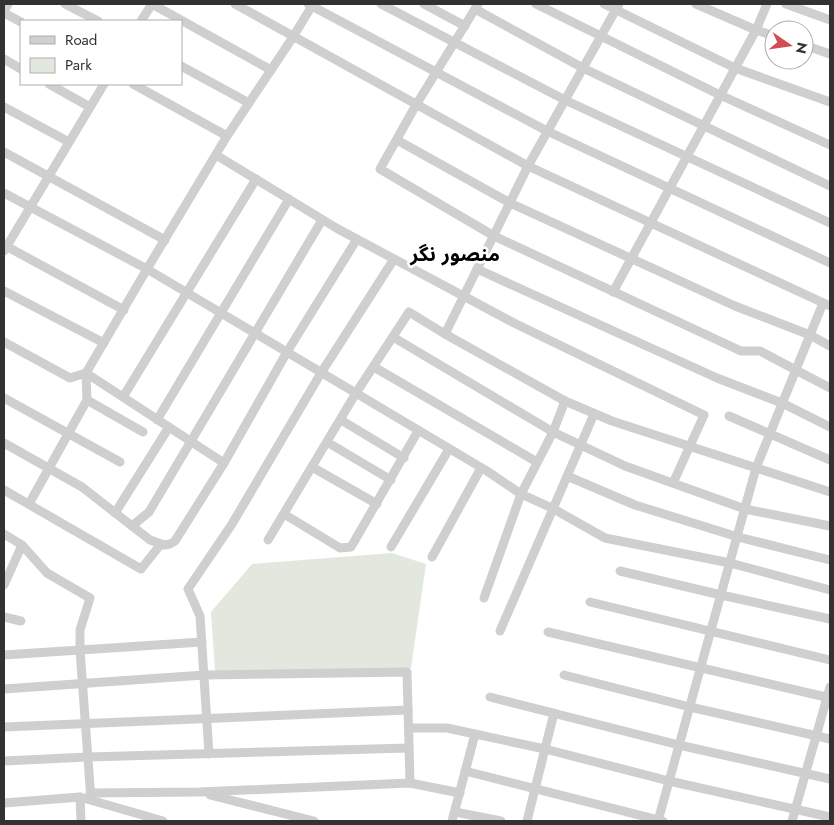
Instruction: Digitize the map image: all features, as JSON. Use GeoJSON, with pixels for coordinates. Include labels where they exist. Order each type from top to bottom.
{"type":"FeatureCollection","features":[{"type":"Feature","properties":{"kind":"street"},"geometry":{"type":"LineString","coordinates":[[8,4],[4,12],[20,21]]}},
{"type":"Feature","properties":{"kind":"street"},"geometry":{"type":"LineString","coordinates":[[65,4],[96,20]]}},
{"type":"Feature","properties":{"kind":"street"},"geometry":{"type":"LineString","coordinates":[[142,20],[152,4],[181,20]]}},
{"type":"Feature","properties":{"kind":"street"},"geometry":{"type":"LineString","coordinates":[[235,4],[528,166],[827,304],[810,335],[756,468],[712,632],[679,744],[660,821],[465,771]]}},
{"type":"Feature","properties":{"kind":"street"},"geometry":{"type":"LineString","coordinates":[[29,504],[87,400],[86,373],[227,136],[293,37],[311,4],[547,131],[830,263]]}},
{"type":"Feature","properties":{"kind":"street"},"geometry":{"type":"LineString","coordinates":[[380,4],[565,100],[830,223]]}},
{"type":"Feature","properties":{"kind":"street"},"geometry":{"type":"LineString","coordinates":[[424,4],[465,26]]}},
{"type":"Feature","properties":{"kind":"street"},"geometry":{"type":"LineString","coordinates":[[536,4],[720,95],[830,145]]}},
{"type":"Feature","properties":{"kind":"street"},"geometry":{"type":"LineString","coordinates":[[604,4],[618,7],[735,68],[830,102]]}},
{"type":"Feature","properties":{"kind":"street"},"geometry":{"type":"LineString","coordinates":[[696,4],[764,33]]}},
{"type":"Feature","properties":{"kind":"street"},"geometry":{"type":"LineString","coordinates":[[613,292],[756,30],[767,4]]}},
{"type":"Feature","properties":{"kind":"street"},"geometry":{"type":"LineString","coordinates":[[786,4],[830,20]]}},
{"type":"Feature","properties":{"kind":"street"},"geometry":{"type":"LineString","coordinates":[[830,186],[583,68],[477,6],[416,105],[380,169],[494,236],[741,351],[760,351],[830,388]]}},
{"type":"Feature","properties":{"kind":"street"},"geometry":{"type":"LineString","coordinates":[[445,334],[528,166],[618,7]]}},
{"type":"Feature","properties":{"kind":"street"},"geometry":{"type":"LineString","coordinates":[[182,21],[271,70]]}},
{"type":"Feature","properties":{"kind":"street"},"geometry":{"type":"LineString","coordinates":[[814,48],[830,54]]}},
{"type":"Feature","properties":{"kind":"street"},"geometry":{"type":"LineString","coordinates":[[4,59],[20,68]]}},
{"type":"Feature","properties":{"kind":"street"},"geometry":{"type":"LineString","coordinates":[[182,67],[249,103]]}},
{"type":"Feature","properties":{"kind":"street"},"geometry":{"type":"LineString","coordinates":[[51,85],[90,107]]}},
{"type":"Feature","properties":{"kind":"street"},"geometry":{"type":"LineString","coordinates":[[103,85],[5,247],[124,310]]}},
{"type":"Feature","properties":{"kind":"street"},"geometry":{"type":"LineString","coordinates":[[135,85],[227,136]]}},
{"type":"Feature","properties":{"kind":"street"},"geometry":{"type":"LineString","coordinates":[[4,107],[70,142]]}},
{"type":"Feature","properties":{"kind":"street"},"geometry":{"type":"LineString","coordinates":[[397,140],[510,203],[735,306],[810,335],[830,346]]}},
{"type":"Feature","properties":{"kind":"street"},"geometry":{"type":"LineString","coordinates":[[4,152],[165,240]]}},
{"type":"Feature","properties":{"kind":"street"},"geometry":{"type":"LineString","coordinates":[[216,155],[357,240],[514,323],[704,415],[673,483]]}},
{"type":"Feature","properties":{"kind":"street"},"geometry":{"type":"LineString","coordinates":[[123,397],[256,180]]}},
{"type":"Feature","properties":{"kind":"street"},"geometry":{"type":"LineString","coordinates":[[4,193],[147,269],[418,430],[521,494],[552,508],[606,538],[730,563],[830,590]]}},
{"type":"Feature","properties":{"kind":"street"},"geometry":{"type":"LineString","coordinates":[[157,420],[289,199]]}},
{"type":"Feature","properties":{"kind":"street"},"geometry":{"type":"LineString","coordinates":[[132,526],[149,512],[322,220]]}},
{"type":"Feature","properties":{"kind":"street"},"geometry":{"type":"LineString","coordinates":[[4,443],[82,487],[150,540],[161,544],[170,544],[175,541],[224,463],[287,352],[357,240]]}},
{"type":"Feature","properties":{"kind":"street"},"geometry":{"type":"LineString","coordinates":[[209,754],[200,616],[188,590],[232,524],[321,373],[394,259]]}},
{"type":"Feature","properties":{"kind":"street"},"geometry":{"type":"LineString","coordinates":[[477,269],[717,378],[782,403],[830,427]]}},
{"type":"Feature","properties":{"kind":"street"},"geometry":{"type":"LineString","coordinates":[[4,291],[104,344]]}},
{"type":"Feature","properties":{"kind":"street"},"geometry":{"type":"LineString","coordinates":[[268,540],[356,393],[409,312],[565,401],[594,414],[830,492]]}},
{"type":"Feature","properties":{"kind":"street"},"geometry":{"type":"LineString","coordinates":[[393,337],[552,432],[625,466],[745,509],[830,526]]}},
{"type":"Feature","properties":{"kind":"street"},"geometry":{"type":"LineString","coordinates":[[4,342],[70,378],[86,373]]}},
{"type":"Feature","properties":{"kind":"street"},"geometry":{"type":"LineString","coordinates":[[374,367],[537,462]]}},
{"type":"Feature","properties":{"kind":"street"},"geometry":{"type":"LineString","coordinates":[[86,373],[224,463]]}},
{"type":"Feature","properties":{"kind":"street"},"geometry":{"type":"LineString","coordinates":[[4,398],[120,462]]}},
{"type":"Feature","properties":{"kind":"street"},"geometry":{"type":"LineString","coordinates":[[87,400],[143,432]]}},
{"type":"Feature","properties":{"kind":"street"},"geometry":{"type":"LineString","coordinates":[[484,598],[521,494],[552,432],[565,401]]}},
{"type":"Feature","properties":{"kind":"street"},"geometry":{"type":"LineString","coordinates":[[500,631],[594,414]]}},
{"type":"Feature","properties":{"kind":"street"},"geometry":{"type":"LineString","coordinates":[[729,416],[830,460]]}},
{"type":"Feature","properties":{"kind":"street"},"geometry":{"type":"LineString","coordinates":[[340,420],[404,458]]}},
{"type":"Feature","properties":{"kind":"street"},"geometry":{"type":"LineString","coordinates":[[115,513],[169,428]]}},
{"type":"Feature","properties":{"kind":"street"},"geometry":{"type":"LineString","coordinates":[[284,514],[340,548],[351,547],[404,458],[418,430]]}},
{"type":"Feature","properties":{"kind":"street"},"geometry":{"type":"LineString","coordinates":[[327,442],[390,480]]}},
{"type":"Feature","properties":{"kind":"street"},"geometry":{"type":"LineString","coordinates":[[391,546],[449,449]]}},
{"type":"Feature","properties":{"kind":"street"},"geometry":{"type":"LineString","coordinates":[[312,467],[377,504]]}},
{"type":"Feature","properties":{"kind":"street"},"geometry":{"type":"LineString","coordinates":[[432,557],[481,468]]}},
{"type":"Feature","properties":{"kind":"street"},"geometry":{"type":"LineString","coordinates":[[567,476],[635,505],[738,536],[830,560]]}},
{"type":"Feature","properties":{"kind":"street"},"geometry":{"type":"LineString","coordinates":[[4,490],[141,569],[161,544]]}},
{"type":"Feature","properties":{"kind":"street"},"geometry":{"type":"LineString","coordinates":[[4,534],[22,545],[47,573],[90,598],[80,630],[90,796]]}},
{"type":"Feature","properties":{"kind":"street"},"geometry":{"type":"LineString","coordinates":[[4,585],[22,545]]}},
{"type":"Feature","properties":{"kind":"street"},"geometry":{"type":"LineString","coordinates":[[620,571],[830,618]]}},
{"type":"Feature","properties":{"kind":"street"},"geometry":{"type":"LineString","coordinates":[[590,602],[830,660]]}},
{"type":"Feature","properties":{"kind":"street"},"geometry":{"type":"LineString","coordinates":[[4,617],[21,621]]}},
{"type":"Feature","properties":{"kind":"street"},"geometry":{"type":"LineString","coordinates":[[548,632],[829,698]]}},
{"type":"Feature","properties":{"kind":"street"},"geometry":{"type":"LineString","coordinates":[[4,655],[202,642]]}},
{"type":"Feature","properties":{"kind":"street"},"geometry":{"type":"LineString","coordinates":[[4,689],[83,685],[204,675],[407,672],[410,784]]}},
{"type":"Feature","properties":{"kind":"street"},"geometry":{"type":"LineString","coordinates":[[564,675],[690,707],[830,739]]}},
{"type":"Feature","properties":{"kind":"street"},"geometry":{"type":"LineString","coordinates":[[792,821],[816,736],[829,698],[830,687]]}},
{"type":"Feature","properties":{"kind":"street"},"geometry":{"type":"LineString","coordinates":[[490,697],[805,775],[830,779]]}},
{"type":"Feature","properties":{"kind":"street"},"geometry":{"type":"LineString","coordinates":[[4,727],[408,710]]}},
{"type":"Feature","properties":{"kind":"street"},"geometry":{"type":"LineString","coordinates":[[527,821],[554,714]]}},
{"type":"Feature","properties":{"kind":"street"},"geometry":{"type":"LineString","coordinates":[[409,728],[447,728],[545,749],[669,781],[830,817]]}},
{"type":"Feature","properties":{"kind":"street"},"geometry":{"type":"LineString","coordinates":[[452,821],[475,734]]}},
{"type":"Feature","properties":{"kind":"street"},"geometry":{"type":"LineString","coordinates":[[4,761],[409,748]]}},
{"type":"Feature","properties":{"kind":"street"},"geometry":{"type":"LineString","coordinates":[[4,803],[90,796],[410,784],[460,793]]}},
{"type":"Feature","properties":{"kind":"street"},"geometry":{"type":"LineString","coordinates":[[199,792],[314,821]]}},
{"type":"Feature","properties":{"kind":"street"},"geometry":{"type":"LineString","coordinates":[[90,796],[163,821]]}},
{"type":"Feature","properties":{"kind":"street"},"geometry":{"type":"LineString","coordinates":[[80,797],[81,821]]}},
{"type":"Feature","properties":{"kind":"street"},"geometry":{"type":"LineString","coordinates":[[455,812],[501,821]]}},
{"type":"Feature","properties":{"kind":"green space"},"geometry":{"type":"Polygon","coordinates":[[[392,553],[426,564],[411,668],[215,671],[211,612],[252,564],[392,553]]]}},
{"type":"Feature","properties":{"kind":"district","name":"منصور نگر"},"geometry":{"type":"Point","coordinates":[455,254]}}]}
